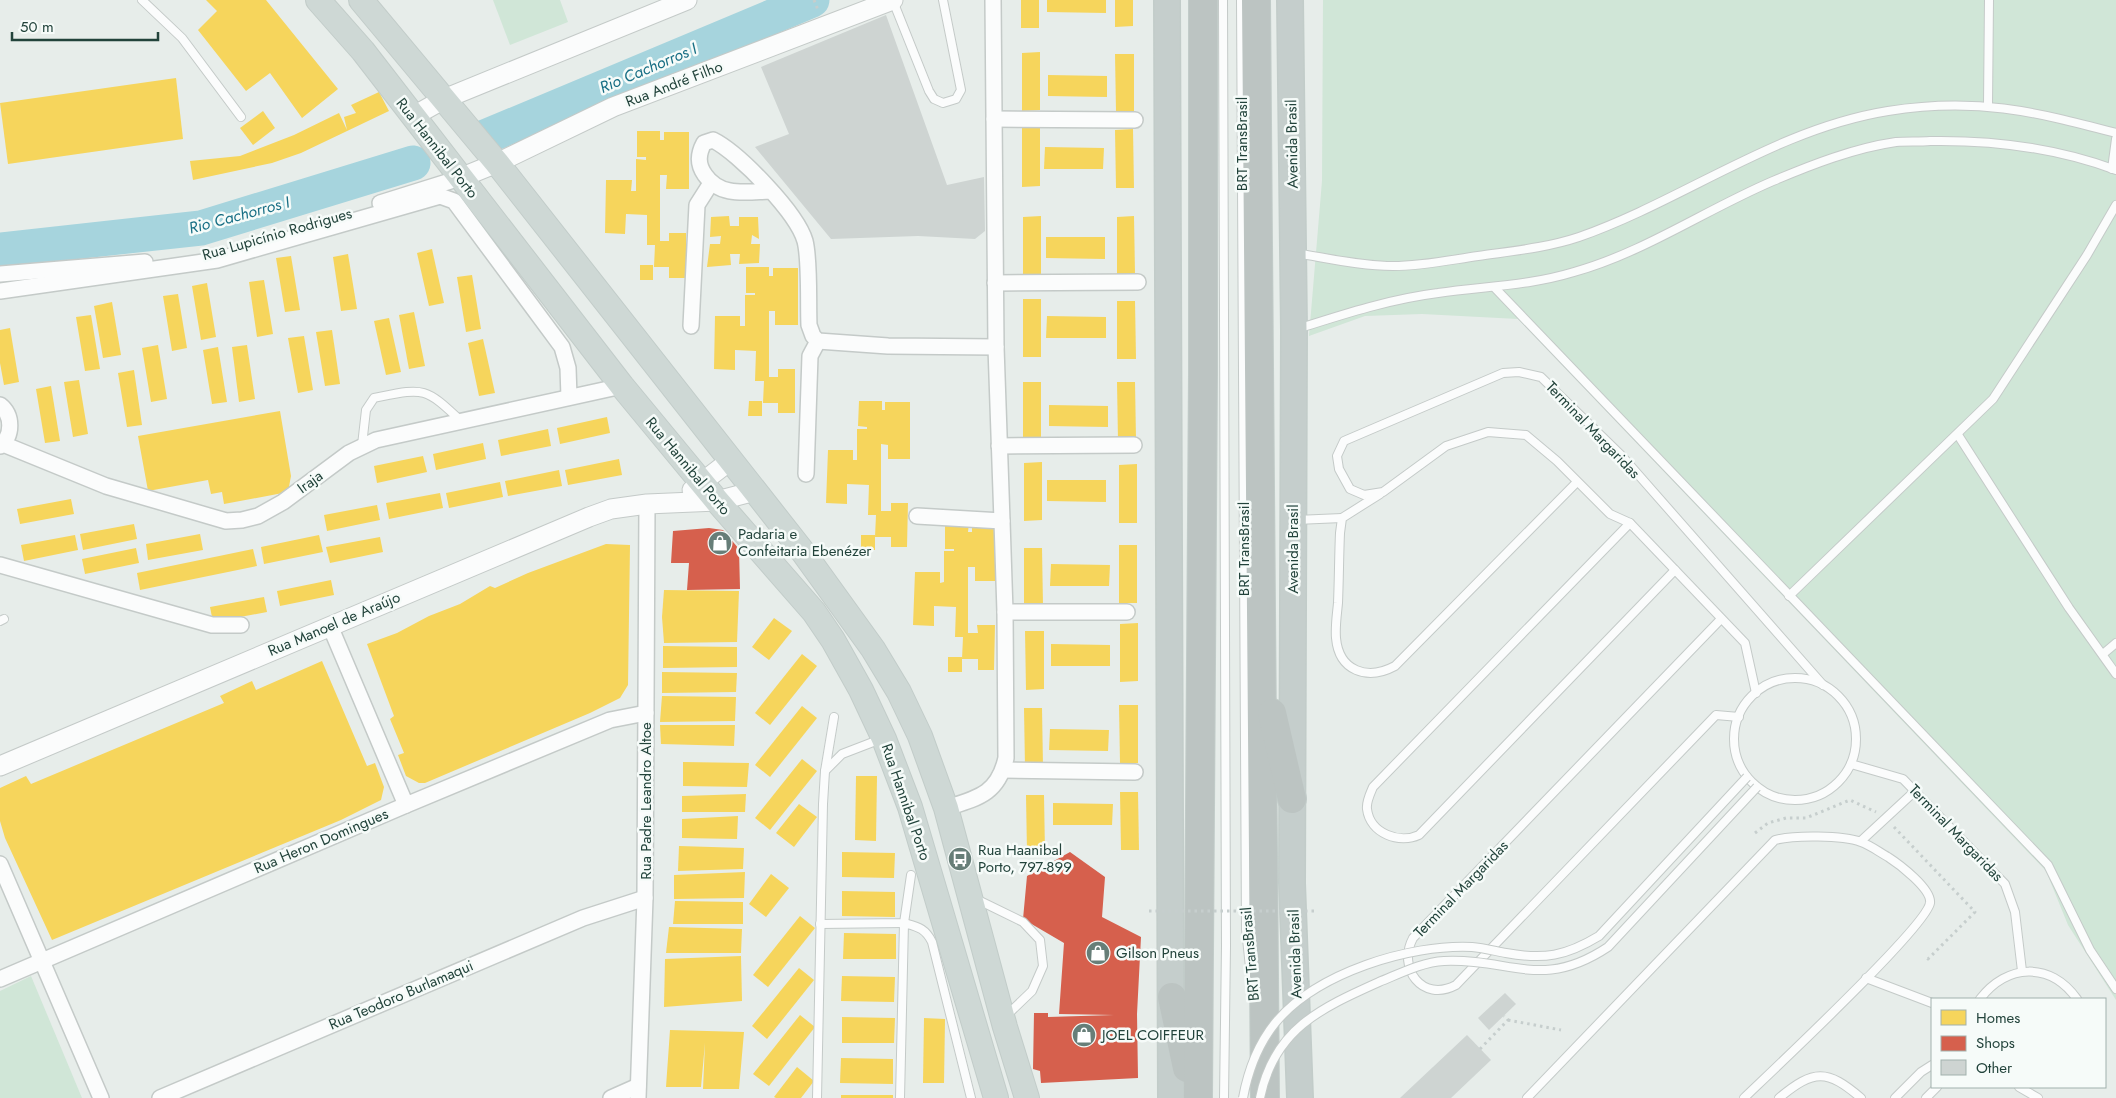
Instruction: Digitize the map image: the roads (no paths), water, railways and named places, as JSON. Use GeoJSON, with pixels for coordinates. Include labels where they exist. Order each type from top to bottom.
{"type":"FeatureCollection","features":[{"type":"Feature","properties":{"kind":"highway"},"geometry":{"type":"LineString","coordinates":[[1168,0],[1171,1098]]}},
{"type":"Feature","properties":{"kind":"highway"},"geometry":{"type":"LineString","coordinates":[[1198,1098],[1203,374],[1203,0]]}},
{"type":"Feature","properties":{"kind":"highway","name":"Avenida Brasil"},"geometry":{"type":"LineString","coordinates":[[1256,0],[1264,1098]]}},
{"type":"Feature","properties":{"kind":"highway","name":"Avenida Brasil"},"geometry":{"type":"LineString","coordinates":[[1290,0],[1294,330],[1292,884],[1300,1098]]}},
{"type":"Feature","properties":{"kind":"highway"},"geometry":{"type":"LineString","coordinates":[[1261,664],[1292,799]]}},
{"type":"Feature","properties":{"kind":"highway"},"geometry":{"type":"LineString","coordinates":[[1172,996],[1193,1098]]}},
{"type":"Feature","properties":{"kind":"main road","name":"Rua Hannibal Porto"},"geometry":{"type":"LineString","coordinates":[[318,0],[362,51],[622,386],[717,501],[814,612],[833,640],[861,690],[884,739],[910,807],[995,1092]]}},
{"type":"Feature","properties":{"kind":"main road"},"geometry":{"type":"LineString","coordinates":[[361,0],[497,163],[562,249],[755,491],[873,649],[899,692],[920,736],[946,808],[1003,1020],[1027,1098]]}},
{"type":"Feature","properties":{"kind":"street"},"geometry":{"type":"LineString","coordinates":[[412,117],[444,99],[686,0]]}},
{"type":"Feature","properties":{"kind":"street","name":"Rua André Filho"},"geometry":{"type":"LineString","coordinates":[[460,178],[497,163],[613,107],[892,0]]}},
{"type":"Feature","properties":{"kind":"street"},"geometry":{"type":"LineString","coordinates":[[946,808],[983,795],[999,780],[1006,758],[1005,612],[996,347],[993,0]]}},
{"type":"Feature","properties":{"kind":"street"},"geometry":{"type":"LineString","coordinates":[[994,119],[1135,120]]}},
{"type":"Feature","properties":{"kind":"street"},"geometry":{"type":"LineString","coordinates":[[769,191],[736,193],[724,190],[711,183],[700,169],[698,153],[704,142],[714,140],[728,147],[792,215],[801,229],[806,243],[809,325],[813,336],[818,341],[888,346],[996,347]]}},
{"type":"Feature","properties":{"kind":"street","name":"Rua Lupicínio Rodrigues"},"geometry":{"type":"LineString","coordinates":[[0,274],[210,257],[460,178]]}},
{"type":"Feature","properties":{"kind":"street"},"geometry":{"type":"LineString","coordinates":[[691,326],[697,205],[711,183]]}},
{"type":"Feature","properties":{"kind":"street"},"geometry":{"type":"LineString","coordinates":[[0,291],[217,260],[440,196],[454,201],[562,347],[568,368],[570,397]]}},
{"type":"Feature","properties":{"kind":"street"},"geometry":{"type":"LineString","coordinates":[[995,283],[1138,282]]}},
{"type":"Feature","properties":{"kind":"street"},"geometry":{"type":"LineString","coordinates":[[806,474],[810,356],[818,341]]}},
{"type":"Feature","properties":{"kind":"street","name":"Iraja"},"geometry":{"type":"LineString","coordinates":[[2,445],[106,486],[226,521],[242,520],[258,516],[290,497],[362,445],[376,440],[622,386]]}},
{"type":"Feature","properties":{"kind":"street"},"geometry":{"type":"LineString","coordinates":[[0,405],[10,419],[10,432],[2,445]]}},
{"type":"Feature","properties":{"kind":"street"},"geometry":{"type":"LineString","coordinates":[[999,446],[1134,445]]}},
{"type":"Feature","properties":{"kind":"street"},"geometry":{"type":"LineString","coordinates":[[674,502],[731,460]]}},
{"type":"Feature","properties":{"kind":"street","name":"Rua Manoel de Araújo"},"geometry":{"type":"LineString","coordinates":[[0,766],[565,525],[611,510],[647,504],[717,501],[755,491]]}},
{"type":"Feature","properties":{"kind":"street","name":"Rua Padre Leandro Altoe"},"geometry":{"type":"LineString","coordinates":[[638,1092],[645,898],[647,504]]}},
{"type":"Feature","properties":{"kind":"street"},"geometry":{"type":"LineString","coordinates":[[917,516],[1002,521]]}},
{"type":"Feature","properties":{"kind":"street"},"geometry":{"type":"LineString","coordinates":[[0,565],[212,625],[241,625]]}},
{"type":"Feature","properties":{"kind":"street"},"geometry":{"type":"LineString","coordinates":[[1005,612],[1127,612]]}},
{"type":"Feature","properties":{"kind":"street"},"geometry":{"type":"LineString","coordinates":[[330,626],[406,805]]}},
{"type":"Feature","properties":{"kind":"street","name":"Rua Heron Domingues"},"geometry":{"type":"LineString","coordinates":[[0,980],[406,805],[610,720],[646,713]]}},
{"type":"Feature","properties":{"kind":"street"},"geometry":{"type":"LineString","coordinates":[[1003,770],[1136,772]]}},
{"type":"Feature","properties":{"kind":"street"},"geometry":{"type":"LineString","coordinates":[[0,864],[40,962],[101,1098]]}},
{"type":"Feature","properties":{"kind":"street","name":"Rua Teodoro Burlamaqui"},"geometry":{"type":"LineString","coordinates":[[160,1098],[583,918],[645,898]]}},
{"type":"Feature","properties":{"kind":"street"},"geometry":{"type":"LineString","coordinates":[[611,1098],[638,1092]]}},
{"type":"Feature","properties":{"kind":"lane"},"geometry":{"type":"LineString","coordinates":[[142,0],[182,38],[241,117]]}},
{"type":"Feature","properties":{"kind":"lane"},"geometry":{"type":"LineString","coordinates":[[892,0],[929,91],[934,99],[943,103],[956,99],[961,90],[942,0]]}},
{"type":"Feature","properties":{"kind":"lane","name":"BRT TransBrasil"},"geometry":{"type":"LineString","coordinates":[[1223,0],[1226,936],[1224,1098]]}},
{"type":"Feature","properties":{"kind":"lane","name":"BRT TransBrasil"},"geometry":{"type":"LineString","coordinates":[[1241,0],[1246,920],[1252,989]]}},
{"type":"Feature","properties":{"kind":"lane"},"geometry":{"type":"LineString","coordinates":[[1988,0],[1988,106]]}},
{"type":"Feature","properties":{"kind":"lane"},"geometry":{"type":"LineString","coordinates":[[1292,252],[1392,266],[1426,264],[1538,248],[1579,236],[1643,209],[1759,152],[1809,133],[1887,112],[1954,104],[1988,106],[2046,114],[2116,132]]}},
{"type":"Feature","properties":{"kind":"lane"},"geometry":{"type":"LineString","coordinates":[[1294,330],[1353,311],[1408,297],[1495,288],[1572,273],[1616,259],[1772,182],[1845,155],[1896,142],[1953,141],[2007,144],[2045,150],[2114,170],[2116,139]]}},
{"type":"Feature","properties":{"kind":"lane"},"geometry":{"type":"LineString","coordinates":[[1788,596],[1958,435],[1993,399],[2087,255],[2116,205]]}},
{"type":"Feature","properties":{"kind":"lane"},"geometry":{"type":"LineString","coordinates":[[1495,288],[1788,596],[2048,865],[2090,950],[2116,989]]}},
{"type":"Feature","properties":{"kind":"lane","name":"Terminal Margaridas"},"geometry":{"type":"LineString","coordinates":[[1383,492],[1364,495],[1350,489],[1339,469],[1337,456],[1344,441],[1503,373],[1519,372],[1541,377],[1621,456],[1823,685]]}},
{"type":"Feature","properties":{"kind":"lane"},"geometry":{"type":"LineString","coordinates":[[362,445],[366,410],[374,398],[415,390],[425,392],[434,396],[461,421]]}},
{"type":"Feature","properties":{"kind":"lane"},"geometry":{"type":"LineString","coordinates":[[1293,520],[1342,518],[1383,492],[1446,446],[1488,432],[1526,435],[1610,514],[1630,523],[1745,643],[1756,693]]}},
{"type":"Feature","properties":{"kind":"lane"},"geometry":{"type":"LineString","coordinates":[[1958,435],[2069,608],[2116,674]]}},
{"type":"Feature","properties":{"kind":"lane"},"geometry":{"type":"LineString","coordinates":[[1342,518],[1336,638],[1344,662],[1357,671],[1372,674],[1383,672],[1395,666],[1577,482]]}},
{"type":"Feature","properties":{"kind":"lane"},"geometry":{"type":"LineString","coordinates":[[1630,523],[1373,787],[1368,797],[1367,810],[1377,828],[1400,839],[1409,839],[1419,835],[1675,570]]}},
{"type":"Feature","properties":{"kind":"lane","name":"Terminal Margaridas"},"geometry":{"type":"LineString","coordinates":[[1721,619],[1413,938],[1407,950],[1408,964],[1417,981],[1433,991],[1444,991],[1456,985],[1716,715],[1738,717]]}},
{"type":"Feature","properties":{"kind":"lane"},"geometry":{"type":"LineString","coordinates":[[2103,654],[2116,643]]}},
{"type":"Feature","properties":{"kind":"lane","name":"Terminal Margaridas"},"geometry":{"type":"LineString","coordinates":[[1788,678],[1806,679],[1823,685],[1838,695],[1849,710],[1855,728],[1856,746],[1851,764],[1841,780],[1834,786],[1826,792],[1809,799],[1791,800],[1773,796],[1757,787],[1747,776],[1737,758],[1734,738],[1738,717],[1756,693],[1771,683],[1788,678]]}},
{"type":"Feature","properties":{"kind":"lane"},"geometry":{"type":"LineString","coordinates":[[816,1098],[826,771],[834,717]]}},
{"type":"Feature","properties":{"kind":"lane"},"geometry":{"type":"LineString","coordinates":[[826,771],[842,754],[884,739]]}},
{"type":"Feature","properties":{"kind":"lane","name":"Terminal Margaridas"},"geometry":{"type":"LineString","coordinates":[[1851,764],[1903,779],[2005,884],[2015,912],[2022,972]]}},
{"type":"Feature","properties":{"kind":"lane"},"geometry":{"type":"LineString","coordinates":[[1244,1098],[1253,1061],[1268,1033],[1294,1004],[1326,983],[1390,957],[1441,948],[1473,947],[1542,958],[1575,949],[1599,936],[1747,776]]}},
{"type":"Feature","properties":{"kind":"lane"},"geometry":{"type":"LineString","coordinates":[[1260,1098],[1268,1070],[1275,1056],[1307,1020],[1326,1006],[1388,978],[1422,965],[1441,961],[1470,960],[1521,971],[1542,971],[1564,968],[1590,959],[1608,947],[1757,787]]}},
{"type":"Feature","properties":{"kind":"lane"},"geometry":{"type":"LineString","coordinates":[[1861,841],[1915,791]]}},
{"type":"Feature","properties":{"kind":"lane"},"geometry":{"type":"LineString","coordinates":[[1527,1098],[1774,840],[1791,836],[1861,841],[1899,863],[1929,893],[1930,903],[1924,916],[1866,978],[1744,1098]]}},
{"type":"Feature","properties":{"kind":"lane"},"geometry":{"type":"LineString","coordinates":[[900,1098],[904,923],[910,874]]}},
{"type":"Feature","properties":{"kind":"lane"},"geometry":{"type":"LineString","coordinates":[[970,896],[1023,922],[1040,940],[1043,966],[1032,991],[1003,1020]]}},
{"type":"Feature","properties":{"kind":"lane"},"geometry":{"type":"LineString","coordinates":[[820,924],[904,923],[921,928],[927,932],[932,942],[971,1098]]}},
{"type":"Feature","properties":{"kind":"lane"},"geometry":{"type":"LineString","coordinates":[[1981,998],[1998,981],[2006,976],[2022,972],[2039,972],[2055,978],[2068,988],[2076,998]]}},
{"type":"Feature","properties":{"kind":"lane"},"geometry":{"type":"LineString","coordinates":[[1866,978],[1931,1003]]}},
{"type":"Feature","properties":{"kind":"lane","name":"BRT TransBrasil"},"geometry":{"type":"LineString","coordinates":[[1256,1019],[1264,1098]]}},
{"type":"Feature","properties":{"kind":"lane"},"geometry":{"type":"LineString","coordinates":[[1895,1098],[1921,1072],[1931,1067]]}},
{"type":"Feature","properties":{"kind":"lane"},"geometry":{"type":"LineString","coordinates":[[1779,1098],[1800,1081],[1823,1075],[1842,1082],[1861,1098]]}},
{"type":"Feature","properties":{"kind":"lane"},"geometry":{"type":"LineString","coordinates":[[1926,1098],[1936,1088]]}},
{"type":"Feature","properties":{"kind":"lane"},"geometry":{"type":"LineString","coordinates":[[2021,1088],[2038,1098]]}},
{"type":"Feature","properties":{"kind":"waterway","name":"Rio Cachorros I"},"geometry":{"type":"LineString","coordinates":[[485,137],[812,0]]}},
{"type":"Feature","properties":{"kind":"waterway","name":"Rio Cachorros I"},"geometry":{"type":"LineString","coordinates":[[0,250],[201,228],[413,163]]}},
{"type":"Feature","properties":{"kind":"place","name":"Padaria e Confeitaria Ebenézer"},"geometry":{"type":"Point","coordinates":[720,543]}},
{"type":"Feature","properties":{"kind":"place","name":"Rua Haanibal Porto, 797-899"},"geometry":{"type":"Point","coordinates":[960,859]}},
{"type":"Feature","properties":{"kind":"place","name":"Gilson Pneus"},"geometry":{"type":"Point","coordinates":[1098,953]}},
{"type":"Feature","properties":{"kind":"place","name":"JOEL COIFFEUR"},"geometry":{"type":"Point","coordinates":[1084,1035]}}]}
